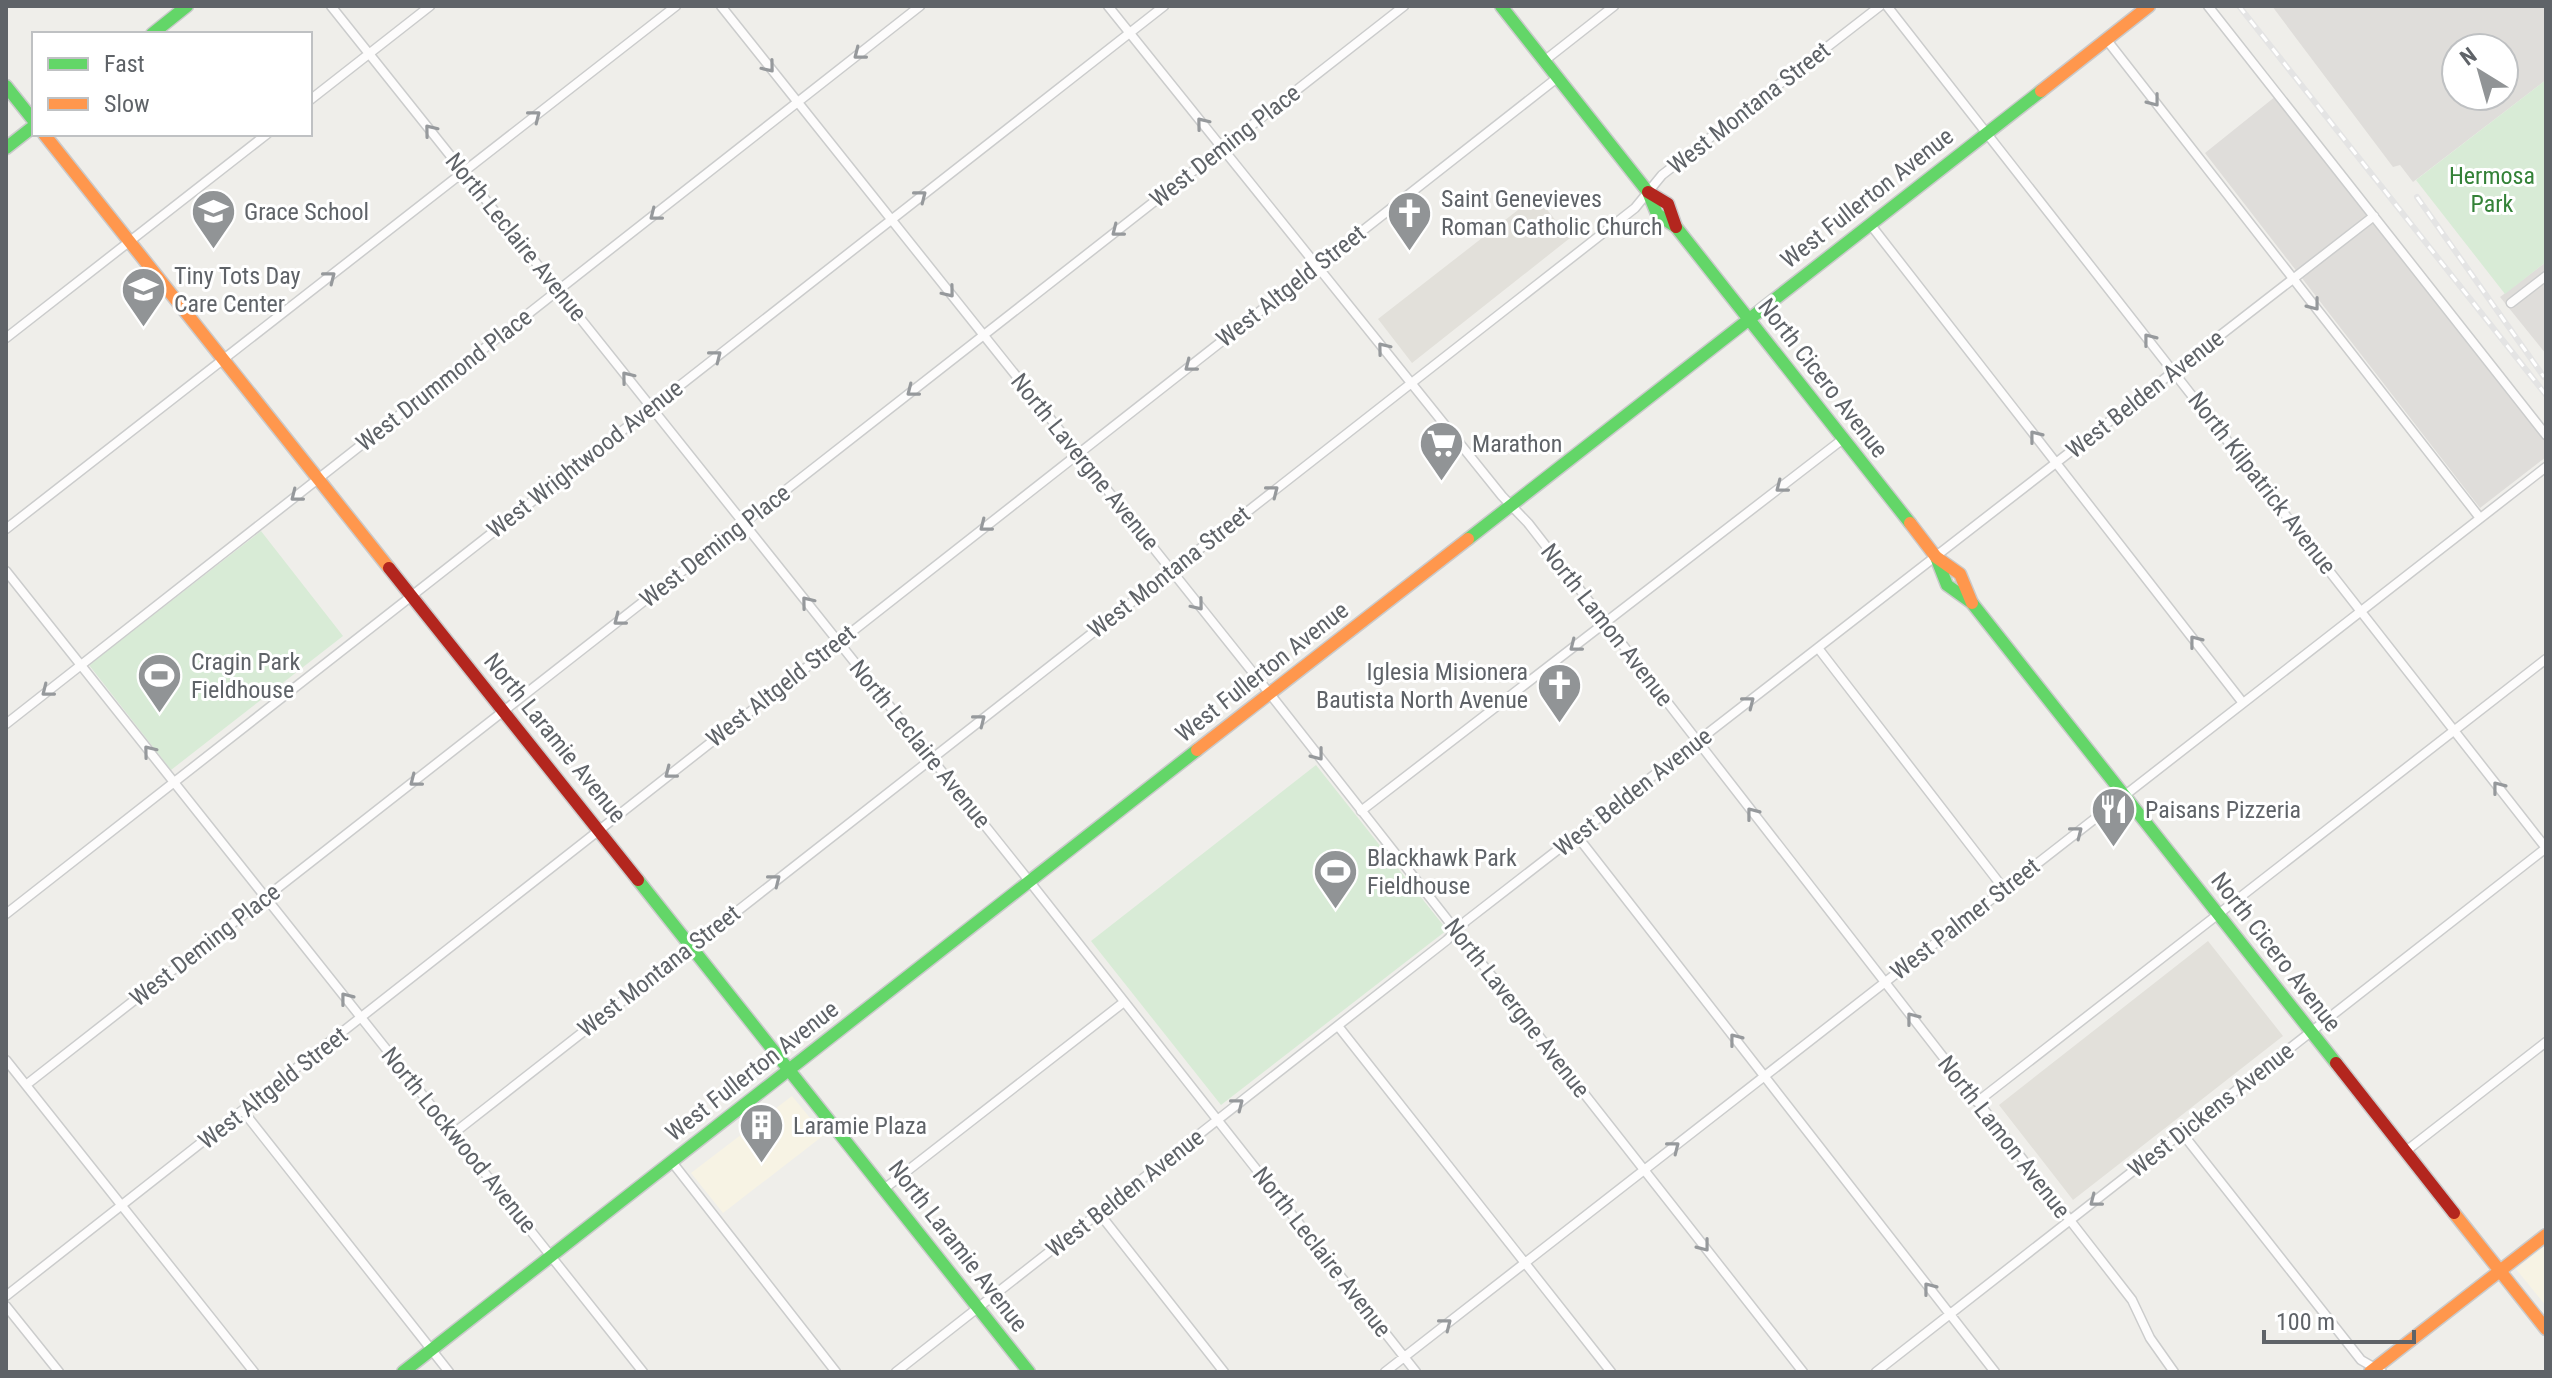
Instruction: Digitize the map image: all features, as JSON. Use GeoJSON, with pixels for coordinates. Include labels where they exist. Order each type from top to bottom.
{"type":"FeatureCollection","features":[{"type":"Feature","properties":{"kind":"main road"},"geometry":{"type":"LineString","coordinates":[[154,32],[187,6]]}},
{"type":"Feature","properties":{"kind":"main road","name":"North Cicero Avenue"},"geometry":{"type":"LineString","coordinates":[[1501,6],[1648,192],[1662,196],[1675,212],[1676,227],[1936,557],[1952,561],[1967,582],[1972,603],[2546,1329]]}},
{"type":"Feature","properties":{"kind":"main road","name":"West Fullerton Avenue"},"geometry":{"type":"LineString","coordinates":[[403,1372],[2149,6]]}},
{"type":"Feature","properties":{"kind":"main road"},"geometry":{"type":"LineString","coordinates":[[6,86],[32,121]]}},
{"type":"Feature","properties":{"kind":"main road"},"geometry":{"type":"LineString","coordinates":[[6,148],[32,126]]}},
{"type":"Feature","properties":{"kind":"main road","name":"North Laramie Avenue"},"geometry":{"type":"LineString","coordinates":[[46,136],[791,1069],[1029,1372]]}},
{"type":"Feature","properties":{"kind":"main road"},"geometry":{"type":"LineString","coordinates":[[2376,1371],[2546,1235]]}},
{"type":"Feature","properties":{"kind":"street","name":"North Leclaire Avenue"},"geometry":{"type":"LineString","coordinates":[[331,6],[1030,882],[1416,1372]]}},
{"type":"Feature","properties":{"kind":"street"},"geometry":{"type":"LineString","coordinates":[[312,98],[430,6]]}},
{"type":"Feature","properties":{"kind":"street"},"geometry":{"type":"LineString","coordinates":[[6,529],[676,6]]}},
{"type":"Feature","properties":{"kind":"street","name":"North Lavergne Avenue"},"geometry":{"type":"LineString","coordinates":[[721,6],[1270,694],[1803,1372]]}},
{"type":"Feature","properties":{"kind":"street","name":"West Drummond Place"},"geometry":{"type":"LineString","coordinates":[[6,724],[920,6]]}},
{"type":"Feature","properties":{"kind":"street","name":"North Lamon Avenue"},"geometry":{"type":"LineString","coordinates":[[1108,6],[1605,622],[2132,1300],[2150,1338],[2174,1372]]}},
{"type":"Feature","properties":{"kind":"street","name":"West Wrightwood Avenue"},"geometry":{"type":"LineString","coordinates":[[6,914],[1164,6]]}},
{"type":"Feature","properties":{"kind":"street","name":"West Deming Place"},"geometry":{"type":"LineString","coordinates":[[26,1085],[1404,6]]}},
{"type":"Feature","properties":{"kind":"street"},"geometry":{"type":"LineString","coordinates":[[1544,61],[1614,6]]}},
{"type":"Feature","properties":{"kind":"street","name":"West Montana Street"},"geometry":{"type":"LineString","coordinates":[[454,1133],[1635,208],[1662,175],[1880,6]]}},
{"type":"Feature","properties":{"kind":"street","name":"North Kilpatrick Avenue"},"geometry":{"type":"LineString","coordinates":[[1887,6],[2546,848]]}},
{"type":"Feature","properties":{"kind":"street"},"geometry":{"type":"LineString","coordinates":[[2208,6],[2546,435]]}},
{"type":"Feature","properties":{"kind":"street"},"geometry":{"type":"LineString","coordinates":[[2106,39],[2480,518]]}},
{"type":"Feature","properties":{"kind":"street","name":"West Altgeld Street"},"geometry":{"type":"LineString","coordinates":[[6,1296],[1557,78]]}},
{"type":"Feature","properties":{"kind":"street"},"geometry":{"type":"LineString","coordinates":[[6,338],[264,136]]}},
{"type":"Feature","properties":{"kind":"street","name":"West Belden Avenue"},"geometry":{"type":"LineString","coordinates":[[896,1372],[1577,836],[2374,216]]}},
{"type":"Feature","properties":{"kind":"street"},"geometry":{"type":"LineString","coordinates":[[1870,224],[2243,703]]}},
{"type":"Feature","properties":{"kind":"street"},"geometry":{"type":"LineString","coordinates":[[2511,303],[2546,276]]}},
{"type":"Feature","properties":{"kind":"street"},"geometry":{"type":"LineString","coordinates":[[1361,811],[1843,439]]}},
{"type":"Feature","properties":{"kind":"street","name":"West Palmer Street"},"geometry":{"type":"LineString","coordinates":[[1385,1372],[2546,467]]}},
{"type":"Feature","properties":{"kind":"street","name":"North Lockwood Avenue"},"geometry":{"type":"LineString","coordinates":[[6,571],[643,1372]]}},
{"type":"Feature","properties":{"kind":"street"},"geometry":{"type":"LineString","coordinates":[[1818,648],[2004,889]]}},
{"type":"Feature","properties":{"kind":"street"},"geometry":{"type":"LineString","coordinates":[[1977,1102],[2546,659]]}},
{"type":"Feature","properties":{"kind":"street"},"geometry":{"type":"LineString","coordinates":[[1577,836],[1995,1372]]}},
{"type":"Feature","properties":{"kind":"street","name":"West Dickens Avenue"},"geometry":{"type":"LineString","coordinates":[[1876,1372],[2546,848]]}},
{"type":"Feature","properties":{"kind":"street"},"geometry":{"type":"LineString","coordinates":[[884,1189],[1124,1002]]}},
{"type":"Feature","properties":{"kind":"street"},"geometry":{"type":"LineString","coordinates":[[1338,1026],[1611,1372]]}},
{"type":"Feature","properties":{"kind":"street"},"geometry":{"type":"LineString","coordinates":[[2406,1151],[2546,1042]]}},
{"type":"Feature","properties":{"kind":"street"},"geometry":{"type":"LineString","coordinates":[[6,1060],[254,1372]]}},
{"type":"Feature","properties":{"kind":"street"},"geometry":{"type":"LineString","coordinates":[[243,1111],[449,1372]]}},
{"type":"Feature","properties":{"kind":"street"},"geometry":{"type":"LineString","coordinates":[[2182,1133],[2361,1360],[2376,1371]]}},
{"type":"Feature","properties":{"kind":"street"},"geometry":{"type":"LineString","coordinates":[[672,1162],[836,1372]]}},
{"type":"Feature","properties":{"kind":"street"},"geometry":{"type":"LineString","coordinates":[[1099,1213],[1224,1372]]}},
{"type":"Feature","properties":{"kind":"street"},"geometry":{"type":"LineString","coordinates":[[6,1306],[59,1372]]}},
{"type":"Feature","properties":{"kind":"shaded area"},"geometry":{"type":"Polygon","coordinates":[[[2272,6],[2546,6],[2546,80],[2520,100],[2520,32],[2440,32],[2440,112],[2504,112],[2413,182],[2400,165],[2393,167],[2272,6]]]}},
{"type":"Feature","properties":{"kind":"shaded area"},"geometry":{"type":"Polygon","coordinates":[[[2281,92],[2546,429],[2546,457],[2480,508],[2205,153],[2281,92]]]}},
{"type":"Feature","properties":{"kind":"shaded area"},"geometry":{"type":"Polygon","coordinates":[[[1536,196],[1570,238],[1412,363],[1378,319],[1536,196]]]}},
{"type":"Feature","properties":{"kind":"shaded area"},"geometry":{"type":"Polygon","coordinates":[[[2546,262],[2546,354],[2500,297],[2546,262]]]}},
{"type":"Feature","properties":{"kind":"shaded area"},"geometry":{"type":"Polygon","coordinates":[[[2208,941],[2283,1036],[2073,1200],[1999,1105],[2208,941]]]}},
{"type":"Feature","properties":{"kind":"shaded area","name":"Laramie Plaza"},"geometry":{"type":"Polygon","coordinates":[[[792,1096],[824,1135],[723,1213],[691,1173],[792,1096]]]}},
{"type":"Feature","properties":{"kind":"shaded area"},"geometry":{"type":"Polygon","coordinates":[[[2546,1245],[2546,1306],[2516,1269],[2546,1245]]]}},
{"type":"Feature","properties":{"kind":"green space","name":"Hermosa Park"},"geometry":{"type":"Polygon","coordinates":[[[2546,80],[2546,262],[2505,294],[2416,180],[2504,112],[2520,112],[2520,100],[2546,80]]]}},
{"type":"Feature","properties":{"kind":"green space"},"geometry":{"type":"Polygon","coordinates":[[[261,531],[343,636],[171,770],[89,665],[261,531]]]}},
{"type":"Feature","properties":{"kind":"green space"},"geometry":{"type":"Polygon","coordinates":[[[1316,765],[1447,930],[1221,1105],[1091,941],[1316,765]]]}},
{"type":"Feature","properties":{"kind":"railway"},"geometry":{"type":"LineString","coordinates":[[2239,6],[2546,395]]}},
{"type":"Feature","properties":{"kind":"railway"},"geometry":{"type":"LineString","coordinates":[[2417,197],[2544,377]]}},
{"type":"Feature","properties":{"kind":"traffic: fast"},"geometry":{"type":"LineString","coordinates":[[154,32],[187,6]]}},
{"type":"Feature","properties":{"kind":"traffic: fast"},"geometry":{"type":"LineString","coordinates":[[1501,6],[1648,192],[1657,214],[1676,227],[1910,523]]}},
{"type":"Feature","properties":{"kind":"traffic: fast"},"geometry":{"type":"LineString","coordinates":[[6,86],[32,118]]}},
{"type":"Feature","properties":{"kind":"traffic: fast"},"geometry":{"type":"LineString","coordinates":[[1468,539],[2041,91]]}},
{"type":"Feature","properties":{"kind":"traffic: fast"},"geometry":{"type":"LineString","coordinates":[[6,148],[32,128]]}},
{"type":"Feature","properties":{"kind":"traffic: fast"},"geometry":{"type":"LineString","coordinates":[[1936,557],[1947,585],[1972,603],[2336,1063]]}},
{"type":"Feature","properties":{"kind":"traffic: fast"},"geometry":{"type":"LineString","coordinates":[[403,1372],[1197,750]]}},
{"type":"Feature","properties":{"kind":"traffic: fast"},"geometry":{"type":"LineString","coordinates":[[638,880],[1029,1372]]}},
{"type":"Feature","properties":{"kind":"traffic: slow"},"geometry":{"type":"LineString","coordinates":[[2041,91],[2149,6]]}},
{"type":"Feature","properties":{"kind":"traffic: slow"},"geometry":{"type":"LineString","coordinates":[[46,136],[389,568]]}},
{"type":"Feature","properties":{"kind":"traffic: slow"},"geometry":{"type":"LineString","coordinates":[[1910,523],[1936,557],[1960,574],[1972,603]]}},
{"type":"Feature","properties":{"kind":"traffic: slow"},"geometry":{"type":"LineString","coordinates":[[1197,750],[1468,539]]}},
{"type":"Feature","properties":{"kind":"traffic: slow"},"geometry":{"type":"LineString","coordinates":[[2454,1213],[2546,1329]]}},
{"type":"Feature","properties":{"kind":"traffic: slow"},"geometry":{"type":"LineString","coordinates":[[2370,1372],[2546,1235]]}},
{"type":"Feature","properties":{"kind":"traffic: jam"},"geometry":{"type":"LineString","coordinates":[[1648,192],[1668,204],[1676,227]]}},
{"type":"Feature","properties":{"kind":"traffic: jam"},"geometry":{"type":"LineString","coordinates":[[389,568],[638,880]]}},
{"type":"Feature","properties":{"kind":"traffic: jam"},"geometry":{"type":"LineString","coordinates":[[2336,1063],[2454,1213]]}},
{"type":"Feature","properties":{"kind":"place","name":"Grace School"},"geometry":{"type":"Point","coordinates":[213,251]}},
{"type":"Feature","properties":{"kind":"place","name":"Saint Genevieves Roman Catholic Church"},"geometry":{"type":"Point","coordinates":[1410,252]}},
{"type":"Feature","properties":{"kind":"place","name":"Tiny Tots Day Care Center"},"geometry":{"type":"Point","coordinates":[143,329]}},
{"type":"Feature","properties":{"kind":"place","name":"Marathon"},"geometry":{"type":"Point","coordinates":[1441,483]}},
{"type":"Feature","properties":{"kind":"place","name":"Cragin Park Fieldhouse"},"geometry":{"type":"Point","coordinates":[160,715]}},
{"type":"Feature","properties":{"kind":"place","name":"Iglesia Misionera Bautista North Avenue"},"geometry":{"type":"Point","coordinates":[1559,725]}},
{"type":"Feature","properties":{"kind":"place","name":"Paisans Pizzeria"},"geometry":{"type":"Point","coordinates":[2114,849]}},
{"type":"Feature","properties":{"kind":"place","name":"Blackhawk Park Fieldhouse"},"geometry":{"type":"Point","coordinates":[1336,911]}},
{"type":"Feature","properties":{"kind":"place","name":"Laramie Plaza"},"geometry":{"type":"Point","coordinates":[762,1165]}}]}
